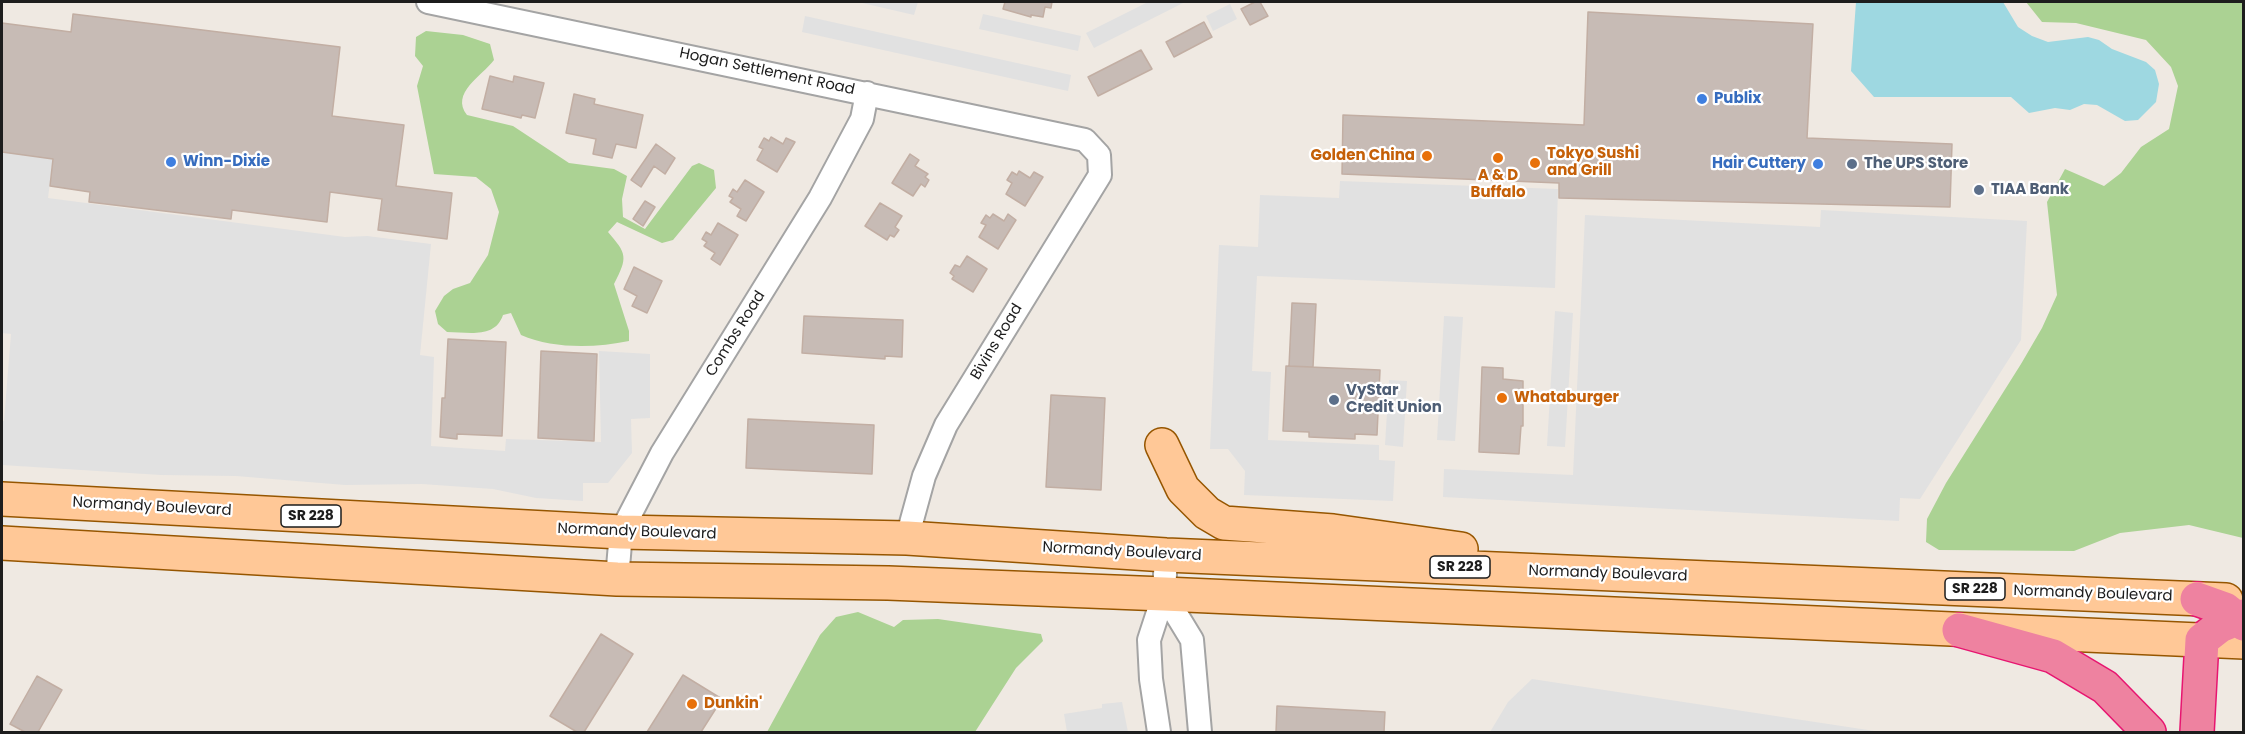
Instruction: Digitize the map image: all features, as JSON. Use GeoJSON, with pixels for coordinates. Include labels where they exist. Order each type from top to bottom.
{"type":"FeatureCollection","features":[{"type":"Feature","properties":{"kind":"highway"},"geometry":{"type":"LineString","coordinates":[[2197,599],[2225,609],[2242,620]]}},
{"type":"Feature","properties":{"kind":"highway"},"geometry":{"type":"LineString","coordinates":[[2197,732],[2202,640],[2220,626],[2242,620]]}},
{"type":"Feature","properties":{"kind":"highway"},"geometry":{"type":"LineString","coordinates":[[1959,630],[2054,656],[2104,687],[2150,732]]}},
{"type":"Feature","properties":{"kind":"main road"},"geometry":{"type":"LineString","coordinates":[[1162,445],[1183,489],[1207,513],[1224,523],[1333,531],[1460,548],[1513,570]]}},
{"type":"Feature","properties":{"kind":"main road","name":"Normandy Boulevard"},"geometry":{"type":"LineString","coordinates":[[2,499],[621,532],[907,538],[1166,555],[2197,599]]}},
{"type":"Feature","properties":{"kind":"main road"},"geometry":{"type":"LineString","coordinates":[[2,543],[617,579],[888,583],[2202,640]]}},
{"type":"Feature","properties":{"kind":"main road"},"geometry":{"type":"LineString","coordinates":[[1752,620],[1754,580]]}},
{"type":"Feature","properties":{"kind":"street","name":"Hogan Settlement Road"},"geometry":{"type":"LineString","coordinates":[[428,2],[1085,140],[1099,154]]}},
{"type":"Feature","properties":{"kind":"street","name":"Combs Road"},"geometry":{"type":"LineString","coordinates":[[617,579],[621,532],[662,453],[820,198],[862,119],[867,93]]}},
{"type":"Feature","properties":{"kind":"street","name":"Bivins Road"},"geometry":{"type":"LineString","coordinates":[[907,538],[924,476],[946,425],[1100,175],[1099,154]]}},
{"type":"Feature","properties":{"kind":"street"},"geometry":{"type":"LineString","coordinates":[[1159,732],[1151,679],[1149,640],[1164,594],[1166,555]]}},
{"type":"Feature","properties":{"kind":"street"},"geometry":{"type":"LineString","coordinates":[[1164,594],[1192,640],[1200,732]]}},
{"type":"Feature","properties":{"kind":"green space"},"geometry":{"type":"Polygon","coordinates":[[[2026,2],[2243,2],[2243,538],[2189,525],[2120,533],[2074,551],[1939,550],[1926,542],[1927,519],[1946,483],[2021,364],[2042,328],[2057,295],[2047,202],[2065,169],[2104,186],[2121,173],[2141,147],[2169,129],[2178,86],[2171,67],[2146,40],[2076,23],[2042,22],[2026,2]]]}},
{"type":"Feature","properties":{"kind":"green space"},"geometry":{"type":"Polygon","coordinates":[[[426,31],[463,35],[490,44],[494,60],[470,85],[462,99],[467,115],[513,126],[569,163],[614,169],[627,176],[622,199],[623,217],[645,229],[692,166],[699,163],[714,170],[716,188],[673,240],[662,243],[617,222],[608,232],[619,246],[623,256],[622,268],[614,284],[629,331],[629,341],[574,346],[533,340],[521,335],[511,313],[503,315],[494,328],[487,331],[447,332],[438,324],[435,311],[444,296],[453,289],[470,283],[488,255],[499,212],[491,189],[476,177],[434,174],[417,86],[423,66],[415,56],[416,37],[426,31]]]}},
{"type":"Feature","properties":{"kind":"green space"},"geometry":{"type":"Polygon","coordinates":[[[858,612],[894,627],[903,620],[938,619],[1041,634],[1043,641],[1016,668],[975,732],[767,732],[820,635],[836,617],[858,612]]]}},
{"type":"Feature","properties":{"kind":"shaded area"},"geometry":{"type":"Polygon","coordinates":[[[858,2],[918,2],[914,15],[858,2]]]}},
{"type":"Feature","properties":{"kind":"shaded area"},"geometry":{"type":"Polygon","coordinates":[[[1148,2],[1185,2],[1094,48],[1086,33],[1148,2]]]}},
{"type":"Feature","properties":{"kind":"shaded area"},"geometry":{"type":"Polygon","coordinates":[[[1230,4],[1237,19],[1213,31],[1206,16],[1230,4]]]}},
{"type":"Feature","properties":{"kind":"shaded area"},"geometry":{"type":"Polygon","coordinates":[[[983,14],[1081,36],[1078,51],[979,29],[983,14]]]}},
{"type":"Feature","properties":{"kind":"shaded area"},"geometry":{"type":"Polygon","coordinates":[[[805,16],[1071,75],[1068,91],[802,32],[805,16]]]}},
{"type":"Feature","properties":{"kind":"shaded area"},"geometry":{"type":"Polygon","coordinates":[[[2,152],[53,159],[48,198],[345,237],[367,236],[431,244],[420,355],[434,357],[431,446],[505,451],[506,439],[601,442],[599,351],[650,354],[650,418],[631,419],[632,453],[608,483],[583,483],[583,501],[536,498],[493,489],[422,484],[345,485],[236,476],[161,475],[2,465],[2,421],[4,421],[11,334],[2,333],[2,152]]]}},
{"type":"Feature","properties":{"kind":"shaded area"},"geometry":{"type":"Polygon","coordinates":[[[1340,181],[1558,189],[1555,288],[1257,276],[1252,371],[1271,372],[1268,440],[1379,445],[1379,460],[1395,461],[1393,501],[1244,495],[1245,471],[1228,449],[1210,449],[1219,245],[1258,247],[1260,195],[1339,198],[1340,181]]]}},
{"type":"Feature","properties":{"kind":"shaded area"},"geometry":{"type":"Polygon","coordinates":[[[1821,210],[2027,221],[2021,340],[1920,499],[1900,498],[1899,521],[1443,497],[1444,469],[1573,475],[1585,215],[1820,227],[1821,210]]]}},
{"type":"Feature","properties":{"kind":"shaded area"},"geometry":{"type":"Polygon","coordinates":[[[1555,311],[1573,313],[1565,447],[1547,446],[1555,311]]]}},
{"type":"Feature","properties":{"kind":"shaded area"},"geometry":{"type":"Polygon","coordinates":[[[1444,316],[1463,317],[1455,441],[1437,440],[1444,316]]]}},
{"type":"Feature","properties":{"kind":"shaded area"},"geometry":{"type":"Polygon","coordinates":[[[1389,380],[1407,381],[1403,447],[1385,445],[1389,380]]]}},
{"type":"Feature","properties":{"kind":"shaded area"},"geometry":{"type":"Polygon","coordinates":[[[1532,679],[1881,732],[1490,732],[1508,702],[1532,679]]]}},
{"type":"Feature","properties":{"kind":"shaded area"},"geometry":{"type":"Polygon","coordinates":[[[1122,702],[1128,732],[1067,732],[1064,714],[1102,708],[1102,704],[1122,702]]]}},
{"type":"Feature","properties":{"kind":"water"},"geometry":{"type":"Polygon","coordinates":[[[1856,2],[2003,2],[2018,27],[2032,36],[2048,42],[2088,37],[2146,62],[2155,70],[2159,84],[2156,102],[2138,120],[2125,121],[2097,105],[2084,104],[2070,110],[2055,108],[2029,113],[2011,97],[1874,97],[1851,71],[1856,2]]]}},
{"type":"Feature","properties":{"kind":"building"},"geometry":{"type":"Polygon","coordinates":[[[1005,2],[1052,2],[1051,8],[1045,7],[1043,17],[1031,15],[1031,17],[1003,9],[1005,2]]]}},
{"type":"Feature","properties":{"kind":"building"},"geometry":{"type":"Polygon","coordinates":[[[1260,2],[1268,16],[1250,25],[1241,9],[1260,2]]]}},
{"type":"Feature","properties":{"kind":"building"},"geometry":{"type":"Polygon","coordinates":[[[1588,12],[1813,24],[1807,138],[1952,144],[1950,207],[1559,198],[1559,183],[1342,174],[1343,115],[1584,125],[1588,12]]]}},
{"type":"Feature","properties":{"kind":"building"},"geometry":{"type":"Polygon","coordinates":[[[73,14],[340,47],[332,116],[404,125],[396,186],[452,193],[447,239],[378,230],[382,199],[330,192],[327,222],[232,210],[231,219],[89,202],[90,192],[50,186],[53,159],[2,152],[2,23],[71,32],[73,14]]]}},
{"type":"Feature","properties":{"kind":"building"},"geometry":{"type":"Polygon","coordinates":[[[1204,22],[1212,37],[1174,57],[1166,42],[1204,22]]]}},
{"type":"Feature","properties":{"kind":"building"},"geometry":{"type":"Polygon","coordinates":[[[1141,50],[1152,69],[1098,96],[1088,77],[1141,50]]]}},
{"type":"Feature","properties":{"kind":"building"},"geometry":{"type":"Polygon","coordinates":[[[490,76],[513,82],[514,76],[544,83],[535,118],[522,115],[521,118],[482,109],[490,76]]]}},
{"type":"Feature","properties":{"kind":"building"},"geometry":{"type":"Polygon","coordinates":[[[574,94],[595,99],[594,104],[643,115],[636,148],[616,144],[612,158],[593,154],[596,139],[566,133],[574,94]]]}},
{"type":"Feature","properties":{"kind":"building"},"geometry":{"type":"Polygon","coordinates":[[[771,137],[783,144],[786,138],[795,142],[777,172],[757,160],[763,149],[759,147],[764,138],[769,141],[771,137]]]}},
{"type":"Feature","properties":{"kind":"building"},"geometry":{"type":"Polygon","coordinates":[[[656,144],[675,158],[665,174],[654,166],[641,187],[631,180],[656,144]]]}},
{"type":"Feature","properties":{"kind":"building"},"geometry":{"type":"Polygon","coordinates":[[[910,154],[919,160],[915,166],[928,174],[925,177],[929,180],[925,187],[921,184],[913,196],[892,183],[910,154]]]}},
{"type":"Feature","properties":{"kind":"building"},"geometry":{"type":"Polygon","coordinates":[[[1019,171],[1030,178],[1034,172],[1043,177],[1025,206],[1006,194],[1012,183],[1007,180],[1012,172],[1017,175],[1019,171]]]}},
{"type":"Feature","properties":{"kind":"building"},"geometry":{"type":"Polygon","coordinates":[[[745,180],[764,192],[746,221],[737,216],[741,209],[730,202],[733,198],[729,196],[733,189],[737,192],[745,180]]]}},
{"type":"Feature","properties":{"kind":"building"},"geometry":{"type":"Polygon","coordinates":[[[645,201],[655,207],[643,226],[633,219],[645,201]]]}},
{"type":"Feature","properties":{"kind":"building"},"geometry":{"type":"Polygon","coordinates":[[[880,203],[902,216],[895,227],[899,230],[894,237],[890,235],[887,240],[865,226],[880,203]]]}},
{"type":"Feature","properties":{"kind":"building"},"geometry":{"type":"Polygon","coordinates":[[[993,214],[1004,221],[1008,214],[1016,220],[998,249],[979,237],[986,225],[981,223],[986,215],[990,218],[993,214]]]}},
{"type":"Feature","properties":{"kind":"building"},"geometry":{"type":"Polygon","coordinates":[[[718,223],[738,235],[720,265],[711,259],[715,253],[704,246],[707,242],[702,239],[706,232],[711,235],[718,223]]]}},
{"type":"Feature","properties":{"kind":"building"},"geometry":{"type":"Polygon","coordinates":[[[967,256],[987,269],[973,292],[952,279],[954,276],[950,273],[955,265],[960,267],[967,256]]]}},
{"type":"Feature","properties":{"kind":"building"},"geometry":{"type":"Polygon","coordinates":[[[634,267],[662,281],[647,313],[632,306],[637,296],[624,289],[634,267]]]}},
{"type":"Feature","properties":{"kind":"building"},"geometry":{"type":"Polygon","coordinates":[[[1292,303],[1316,304],[1313,367],[1289,366],[1292,303]]]}},
{"type":"Feature","properties":{"kind":"building"},"geometry":{"type":"Polygon","coordinates":[[[804,316],[903,320],[902,357],[885,356],[885,359],[802,353],[804,316]]]}},
{"type":"Feature","properties":{"kind":"building"},"geometry":{"type":"Polygon","coordinates":[[[448,339],[506,342],[502,436],[457,434],[457,439],[440,437],[442,398],[445,398],[448,339]]]}},
{"type":"Feature","properties":{"kind":"building"},"geometry":{"type":"Polygon","coordinates":[[[541,351],[597,354],[594,441],[538,438],[541,351]]]}},
{"type":"Feature","properties":{"kind":"building"},"geometry":{"type":"Polygon","coordinates":[[[1286,366],[1380,370],[1377,435],[1355,434],[1355,439],[1309,437],[1309,432],[1283,431],[1286,366]]]}},
{"type":"Feature","properties":{"kind":"building","name":"Whataburger"},"geometry":{"type":"Polygon","coordinates":[[[1482,367],[1503,368],[1503,379],[1523,381],[1523,426],[1521,426],[1519,454],[1479,452],[1482,367]]]}},
{"type":"Feature","properties":{"kind":"building"},"geometry":{"type":"Polygon","coordinates":[[[1051,395],[1105,398],[1101,490],[1046,487],[1051,395]]]}},
{"type":"Feature","properties":{"kind":"building"},"geometry":{"type":"Polygon","coordinates":[[[748,419],[874,425],[872,474],[746,468],[748,419]]]}},
{"type":"Feature","properties":{"kind":"building"},"geometry":{"type":"Polygon","coordinates":[[[601,634],[633,654],[584,732],[577,732],[550,716],[601,634]]]}},
{"type":"Feature","properties":{"kind":"building"},"geometry":{"type":"Polygon","coordinates":[[[683,675],[722,699],[701,732],[647,732],[683,675]]]}},
{"type":"Feature","properties":{"kind":"building"},"geometry":{"type":"Polygon","coordinates":[[[37,676],[62,690],[38,732],[25,732],[10,724],[37,676]]]}},
{"type":"Feature","properties":{"kind":"building"},"geometry":{"type":"Polygon","coordinates":[[[1277,706],[1385,712],[1384,732],[1276,732],[1277,706]]]}},
{"type":"Feature","properties":{"kind":"place","name":"Publix"},"geometry":{"type":"Point","coordinates":[1702,99]}},
{"type":"Feature","properties":{"kind":"place","name":"Golden China"},"geometry":{"type":"Point","coordinates":[1427,156]}},
{"type":"Feature","properties":{"kind":"place","name":"A & D Buffalo"},"geometry":{"type":"Point","coordinates":[1498,158]}},
{"type":"Feature","properties":{"kind":"place","name":"Winn-Dixie"},"geometry":{"type":"Point","coordinates":[171,162]}},
{"type":"Feature","properties":{"kind":"place","name":"Tokyo Sushi and Grill"},"geometry":{"type":"Point","coordinates":[1535,163]}},
{"type":"Feature","properties":{"kind":"place","name":"Hair Cuttery"},"geometry":{"type":"Point","coordinates":[1818,164]}},
{"type":"Feature","properties":{"kind":"place","name":"The UPS Store"},"geometry":{"type":"Point","coordinates":[1852,164]}},
{"type":"Feature","properties":{"kind":"place","name":"TIAA Bank"},"geometry":{"type":"Point","coordinates":[1979,190]}},
{"type":"Feature","properties":{"kind":"place","name":"Whataburger"},"geometry":{"type":"Point","coordinates":[1502,398]}},
{"type":"Feature","properties":{"kind":"place","name":"VyStar Credit Union"},"geometry":{"type":"Point","coordinates":[1334,400]}},
{"type":"Feature","properties":{"kind":"place","name":"Dunkin'"},"geometry":{"type":"Point","coordinates":[692,704]}}]}
